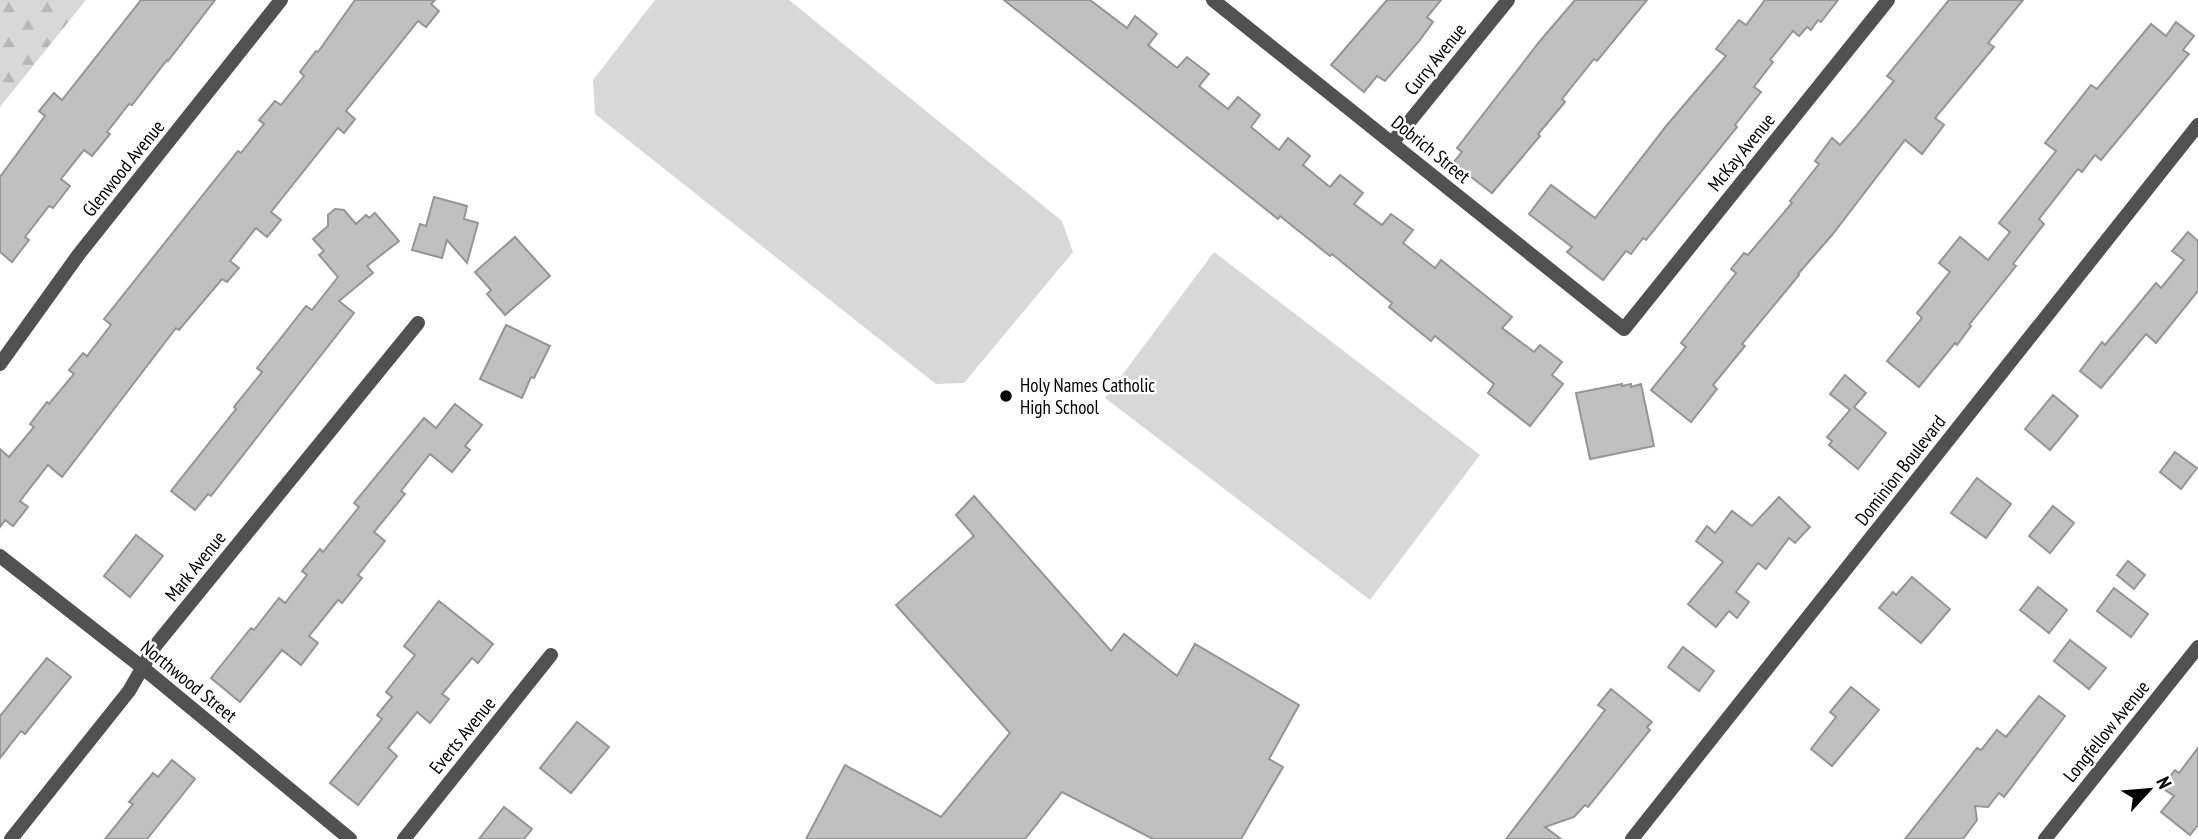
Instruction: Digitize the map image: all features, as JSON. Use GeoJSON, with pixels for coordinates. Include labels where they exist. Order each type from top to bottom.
{"type":"FeatureCollection","features":[{"type":"Feature","properties":{"kind":"street","name":"Glenwood Avenue"},"geometry":{"type":"LineString","coordinates":[[0,364],[79,254],[281,0]]}},
{"type":"Feature","properties":{"kind":"street","name":"Dobrich Street"},"geometry":{"type":"LineString","coordinates":[[1213,0],[1624,329]]}},
{"type":"Feature","properties":{"kind":"street","name":"Curry Avenue"},"geometry":{"type":"LineString","coordinates":[[1392,143],[1508,0]]}},
{"type":"Feature","properties":{"kind":"street","name":"McKay Avenue"},"geometry":{"type":"LineString","coordinates":[[1624,329],[1888,0]]}},
{"type":"Feature","properties":{"kind":"street","name":"Dominion Boulevard"},"geometry":{"type":"LineString","coordinates":[[1632,839],[2198,125]]}},
{"type":"Feature","properties":{"kind":"street","name":"Mark Avenue"},"geometry":{"type":"LineString","coordinates":[[11,839],[129,691],[155,646],[418,323]]}},
{"type":"Feature","properties":{"kind":"street","name":"Northwood Street"},"geometry":{"type":"LineString","coordinates":[[0,556],[143,668],[350,839]]}},
{"type":"Feature","properties":{"kind":"street","name":"Longfellow Avenue"},"geometry":{"type":"LineString","coordinates":[[2045,839],[2198,647]]}},
{"type":"Feature","properties":{"kind":"street","name":"Everts Avenue"},"geometry":{"type":"LineString","coordinates":[[404,839],[551,655]]}},
{"type":"Feature","properties":{"kind":"green space"},"geometry":{"type":"Polygon","coordinates":[[[0,0],[86,0],[0,107],[0,0]]]}},
{"type":"Feature","properties":{"kind":"green space"},"geometry":{"type":"Polygon","coordinates":[[[655,0],[789,0],[1062,221],[1073,252],[964,383],[936,384],[595,114],[593,80],[655,0]]]}},
{"type":"Feature","properties":{"kind":"green space"},"geometry":{"type":"Polygon","coordinates":[[[1214,252],[1480,455],[1370,600],[1105,398],[1214,252]]]}},
{"type":"Feature","properties":{"kind":"building"},"geometry":{"type":"Polygon","coordinates":[[[141,0],[215,0],[132,105],[129,104],[92,156],[84,150],[61,179],[70,186],[53,208],[49,206],[25,237],[29,240],[12,262],[0,252],[0,177],[45,116],[39,111],[54,93],[62,100],[141,0]]]}},
{"type":"Feature","properties":{"kind":"building"},"geometry":{"type":"Polygon","coordinates":[[[355,0],[435,0],[431,4],[439,11],[426,27],[418,21],[346,111],[355,119],[344,133],[338,128],[271,212],[281,220],[267,237],[256,228],[230,261],[239,268],[227,282],[222,279],[179,330],[176,328],[62,477],[48,465],[20,501],[28,507],[13,526],[5,520],[0,527],[0,449],[9,457],[34,427],[30,424],[74,374],[69,370],[83,353],[87,356],[111,325],[104,319],[238,151],[241,153],[264,124],[259,120],[275,101],[281,105],[304,76],[300,72],[316,51],[318,52],[355,0]]]}},
{"type":"Feature","properties":{"kind":"building"},"geometry":{"type":"Polygon","coordinates":[[[1004,0],[1090,0],[1127,28],[1135,16],[1157,34],[1148,45],[1177,68],[1187,57],[1209,74],[1199,86],[1228,109],[1238,97],[1260,115],[1251,127],[1279,150],[1288,138],[1310,156],[1303,165],[1330,187],[1340,175],[1363,193],[1354,204],[1382,225],[1391,214],[1413,230],[1403,243],[1435,268],[1441,260],[1512,317],[1502,328],[1534,352],[1540,345],[1562,362],[1552,375],[1563,384],[1530,426],[1488,393],[1494,384],[1435,336],[1431,341],[1389,307],[1392,303],[1332,254],[1330,256],[1280,216],[1278,219],[1004,0]]]}},
{"type":"Feature","properties":{"kind":"building"},"geometry":{"type":"Polygon","coordinates":[[[1387,0],[1441,0],[1427,17],[1433,22],[1420,40],[1385,81],[1377,76],[1364,92],[1331,65],[1387,0]]]}},
{"type":"Feature","properties":{"kind":"building"},"geometry":{"type":"Polygon","coordinates":[[[1575,0],[1647,0],[1597,61],[1594,59],[1562,99],[1565,102],[1538,134],[1540,136],[1492,193],[1453,163],[1462,152],[1457,148],[1575,0]]]}},
{"type":"Feature","properties":{"kind":"building"},"geometry":{"type":"Polygon","coordinates":[[[1765,0],[1838,0],[1811,30],[1807,27],[1799,36],[1793,31],[1770,60],[1773,62],[1754,87],[1761,92],[1735,125],[1737,127],[1646,240],[1643,238],[1631,254],[1626,251],[1603,280],[1567,252],[1572,247],[1529,214],[1551,185],[1595,218],[1667,125],[1726,56],[1716,49],[1739,20],[1746,25],[1765,0]]]}},
{"type":"Feature","properties":{"kind":"building"},"geometry":{"type":"Polygon","coordinates":[[[1949,0],[2023,0],[1988,43],[1994,47],[1935,118],[1944,125],[1922,154],[1905,140],[1832,235],[1742,344],[1745,346],[1713,385],[1717,389],[1691,422],[1651,390],[1686,347],[1681,343],[1736,273],[1731,269],[1744,253],[1748,255],[1792,203],[1790,201],[1819,164],[1815,161],[1832,138],[1840,145],[1894,81],[1887,76],[1949,0]]]}},
{"type":"Feature","properties":{"kind":"building"},"geometry":{"type":"Polygon","coordinates":[[[2176,22],[2194,36],[2183,50],[2189,54],[2101,160],[2095,155],[2082,172],[2078,169],[2039,219],[2044,224],[2013,264],[2016,266],[1969,325],[1971,326],[1957,345],[1955,343],[1919,387],[1887,361],[1922,318],[1917,313],[1950,272],[1939,263],[1960,237],[1988,260],[2010,232],[1999,223],[2056,151],[2045,143],[2091,85],[2097,89],[2151,24],[2166,36],[2176,22]]]}},
{"type":"Feature","properties":{"kind":"building"},"geometry":{"type":"Polygon","coordinates":[[[434,197],[467,206],[464,219],[478,223],[467,263],[447,240],[442,258],[412,250],[420,224],[426,226],[434,197]]]}},
{"type":"Feature","properties":{"kind":"building"},"geometry":{"type":"Polygon","coordinates":[[[335,209],[344,210],[356,224],[366,215],[369,218],[375,213],[399,241],[367,266],[373,273],[339,301],[354,313],[211,496],[208,494],[195,510],[171,491],[262,372],[257,368],[306,306],[312,310],[338,277],[319,255],[324,251],[313,239],[328,226],[328,215],[335,209]]]}},
{"type":"Feature","properties":{"kind":"building"},"geometry":{"type":"Polygon","coordinates":[[[2188,232],[2198,241],[2198,291],[2156,343],[2146,334],[2101,388],[2080,371],[2102,342],[2105,345],[2156,283],[2161,288],[2184,260],[2172,251],[2188,232]]]}},
{"type":"Feature","properties":{"kind":"building"},"geometry":{"type":"Polygon","coordinates":[[[515,237],[550,276],[505,315],[487,294],[491,290],[475,272],[515,237]]]}},
{"type":"Feature","properties":{"kind":"building"},"geometry":{"type":"Polygon","coordinates":[[[506,325],[550,346],[522,398],[480,379],[506,325]]]}},
{"type":"Feature","properties":{"kind":"building"},"geometry":{"type":"Polygon","coordinates":[[[1845,375],[1866,393],[1854,407],[1886,433],[1858,469],[1829,445],[1832,441],[1827,437],[1850,410],[1830,394],[1845,375]]]}},
{"type":"Feature","properties":{"kind":"building"},"geometry":{"type":"Polygon","coordinates":[[[1631,384],[1631,387],[1641,384],[1654,446],[1590,459],[1576,393],[1631,384]]]}},
{"type":"Feature","properties":{"kind":"building"},"geometry":{"type":"Polygon","coordinates":[[[2053,395],[2078,416],[2050,450],[2025,429],[2053,395]]]}},
{"type":"Feature","properties":{"kind":"building"},"geometry":{"type":"Polygon","coordinates":[[[455,404],[482,425],[465,446],[470,450],[452,472],[430,454],[401,491],[405,494],[374,532],[385,541],[358,575],[362,578],[342,603],[338,600],[309,636],[318,643],[301,665],[282,650],[240,702],[211,678],[279,598],[285,603],[307,575],[302,571],[320,549],[323,552],[359,507],[354,503],[424,418],[436,428],[455,404]]]}},
{"type":"Feature","properties":{"kind":"building"},"geometry":{"type":"Polygon","coordinates":[[[2175,452],[2197,468],[2181,489],[2160,472],[2175,452]]]}},
{"type":"Feature","properties":{"kind":"building"},"geometry":{"type":"Polygon","coordinates":[[[1977,478],[2011,504],[1986,538],[1951,513],[1977,478]]]}},
{"type":"Feature","properties":{"kind":"building"},"geometry":{"type":"Polygon","coordinates":[[[974,496],[1111,651],[1124,634],[1177,676],[1195,644],[1299,705],[1269,759],[1283,767],[1241,839],[1153,839],[1062,792],[1025,839],[806,839],[845,765],[941,817],[1010,733],[896,605],[974,536],[956,515],[974,496]]]}},
{"type":"Feature","properties":{"kind":"building"},"geometry":{"type":"Polygon","coordinates":[[[1779,497],[1810,527],[1795,543],[1789,538],[1766,569],[1758,563],[1736,592],[1749,602],[1737,618],[1729,611],[1716,627],[1688,604],[1723,562],[1696,541],[1707,526],[1715,533],[1732,511],[1752,526],[1779,497]]]}},
{"type":"Feature","properties":{"kind":"building"},"geometry":{"type":"Polygon","coordinates":[[[2053,506],[2074,523],[2050,553],[2029,536],[2053,506]]]}},
{"type":"Feature","properties":{"kind":"building"},"geometry":{"type":"Polygon","coordinates":[[[136,535],[163,556],[130,597],[104,576],[136,535]]]}},
{"type":"Feature","properties":{"kind":"building"},"geometry":{"type":"Polygon","coordinates":[[[2128,561],[2145,575],[2134,589],[2117,575],[2128,561]]]}},
{"type":"Feature","properties":{"kind":"building"},"geometry":{"type":"Polygon","coordinates":[[[1912,577],[1950,609],[1921,643],[1879,608],[1893,592],[1896,595],[1912,577]]]}},
{"type":"Feature","properties":{"kind":"building"},"geometry":{"type":"Polygon","coordinates":[[[2038,587],[2067,610],[2049,633],[2020,610],[2038,587]]]}},
{"type":"Feature","properties":{"kind":"building"},"geometry":{"type":"Polygon","coordinates":[[[2114,588],[2148,614],[2131,637],[2097,611],[2114,588]]]}},
{"type":"Feature","properties":{"kind":"building"},"geometry":{"type":"Polygon","coordinates":[[[439,601],[493,644],[478,663],[472,658],[442,694],[449,699],[430,723],[417,712],[388,748],[397,756],[358,805],[330,783],[382,719],[377,715],[392,697],[386,692],[415,655],[404,646],[439,601]]]}},
{"type":"Feature","properties":{"kind":"building"},"geometry":{"type":"Polygon","coordinates":[[[2070,640],[2106,668],[2089,689],[2054,661],[2070,640]]]}},
{"type":"Feature","properties":{"kind":"building"},"geometry":{"type":"Polygon","coordinates":[[[1683,647],[1714,671],[1699,691],[1668,667],[1683,647]]]}},
{"type":"Feature","properties":{"kind":"building"},"geometry":{"type":"Polygon","coordinates":[[[47,658],[71,677],[25,734],[21,731],[0,758],[0,716],[47,658]]]}},
{"type":"Feature","properties":{"kind":"building"},"geometry":{"type":"Polygon","coordinates":[[[1851,687],[1879,710],[1832,766],[1811,749],[1836,717],[1830,712],[1851,687]]]}},
{"type":"Feature","properties":{"kind":"building"},"geometry":{"type":"Polygon","coordinates":[[[1611,689],[1652,722],[1647,727],[1650,730],[1588,807],[1585,805],[1574,817],[1545,827],[1561,839],[1506,839],[1605,710],[1598,705],[1611,689]]]}},
{"type":"Feature","properties":{"kind":"building"},"geometry":{"type":"Polygon","coordinates":[[[2039,696],[2065,716],[2004,797],[1999,793],[1988,807],[1975,806],[1977,820],[1963,839],[1905,839],[1977,748],[1981,750],[1997,730],[2006,737],[2039,696]]]}},
{"type":"Feature","properties":{"kind":"building"},"geometry":{"type":"Polygon","coordinates":[[[577,722],[609,747],[571,793],[540,768],[577,722]]]}},
{"type":"Feature","properties":{"kind":"building"},"geometry":{"type":"Polygon","coordinates":[[[2198,748],[2198,825],[2190,835],[2161,812],[2174,796],[2161,787],[2175,770],[2179,773],[2198,748]]]}},
{"type":"Feature","properties":{"kind":"building"},"geometry":{"type":"Polygon","coordinates":[[[172,760],[195,779],[147,839],[105,839],[133,804],[129,802],[153,773],[158,777],[172,760]]]}},
{"type":"Feature","properties":{"kind":"building"},"geometry":{"type":"Polygon","coordinates":[[[504,807],[532,829],[524,839],[479,839],[504,807]]]}},
{"type":"Feature","properties":{"kind":"place","name":"Holy Names Catholic High School"},"geometry":{"type":"Point","coordinates":[1006,396]}}]}
